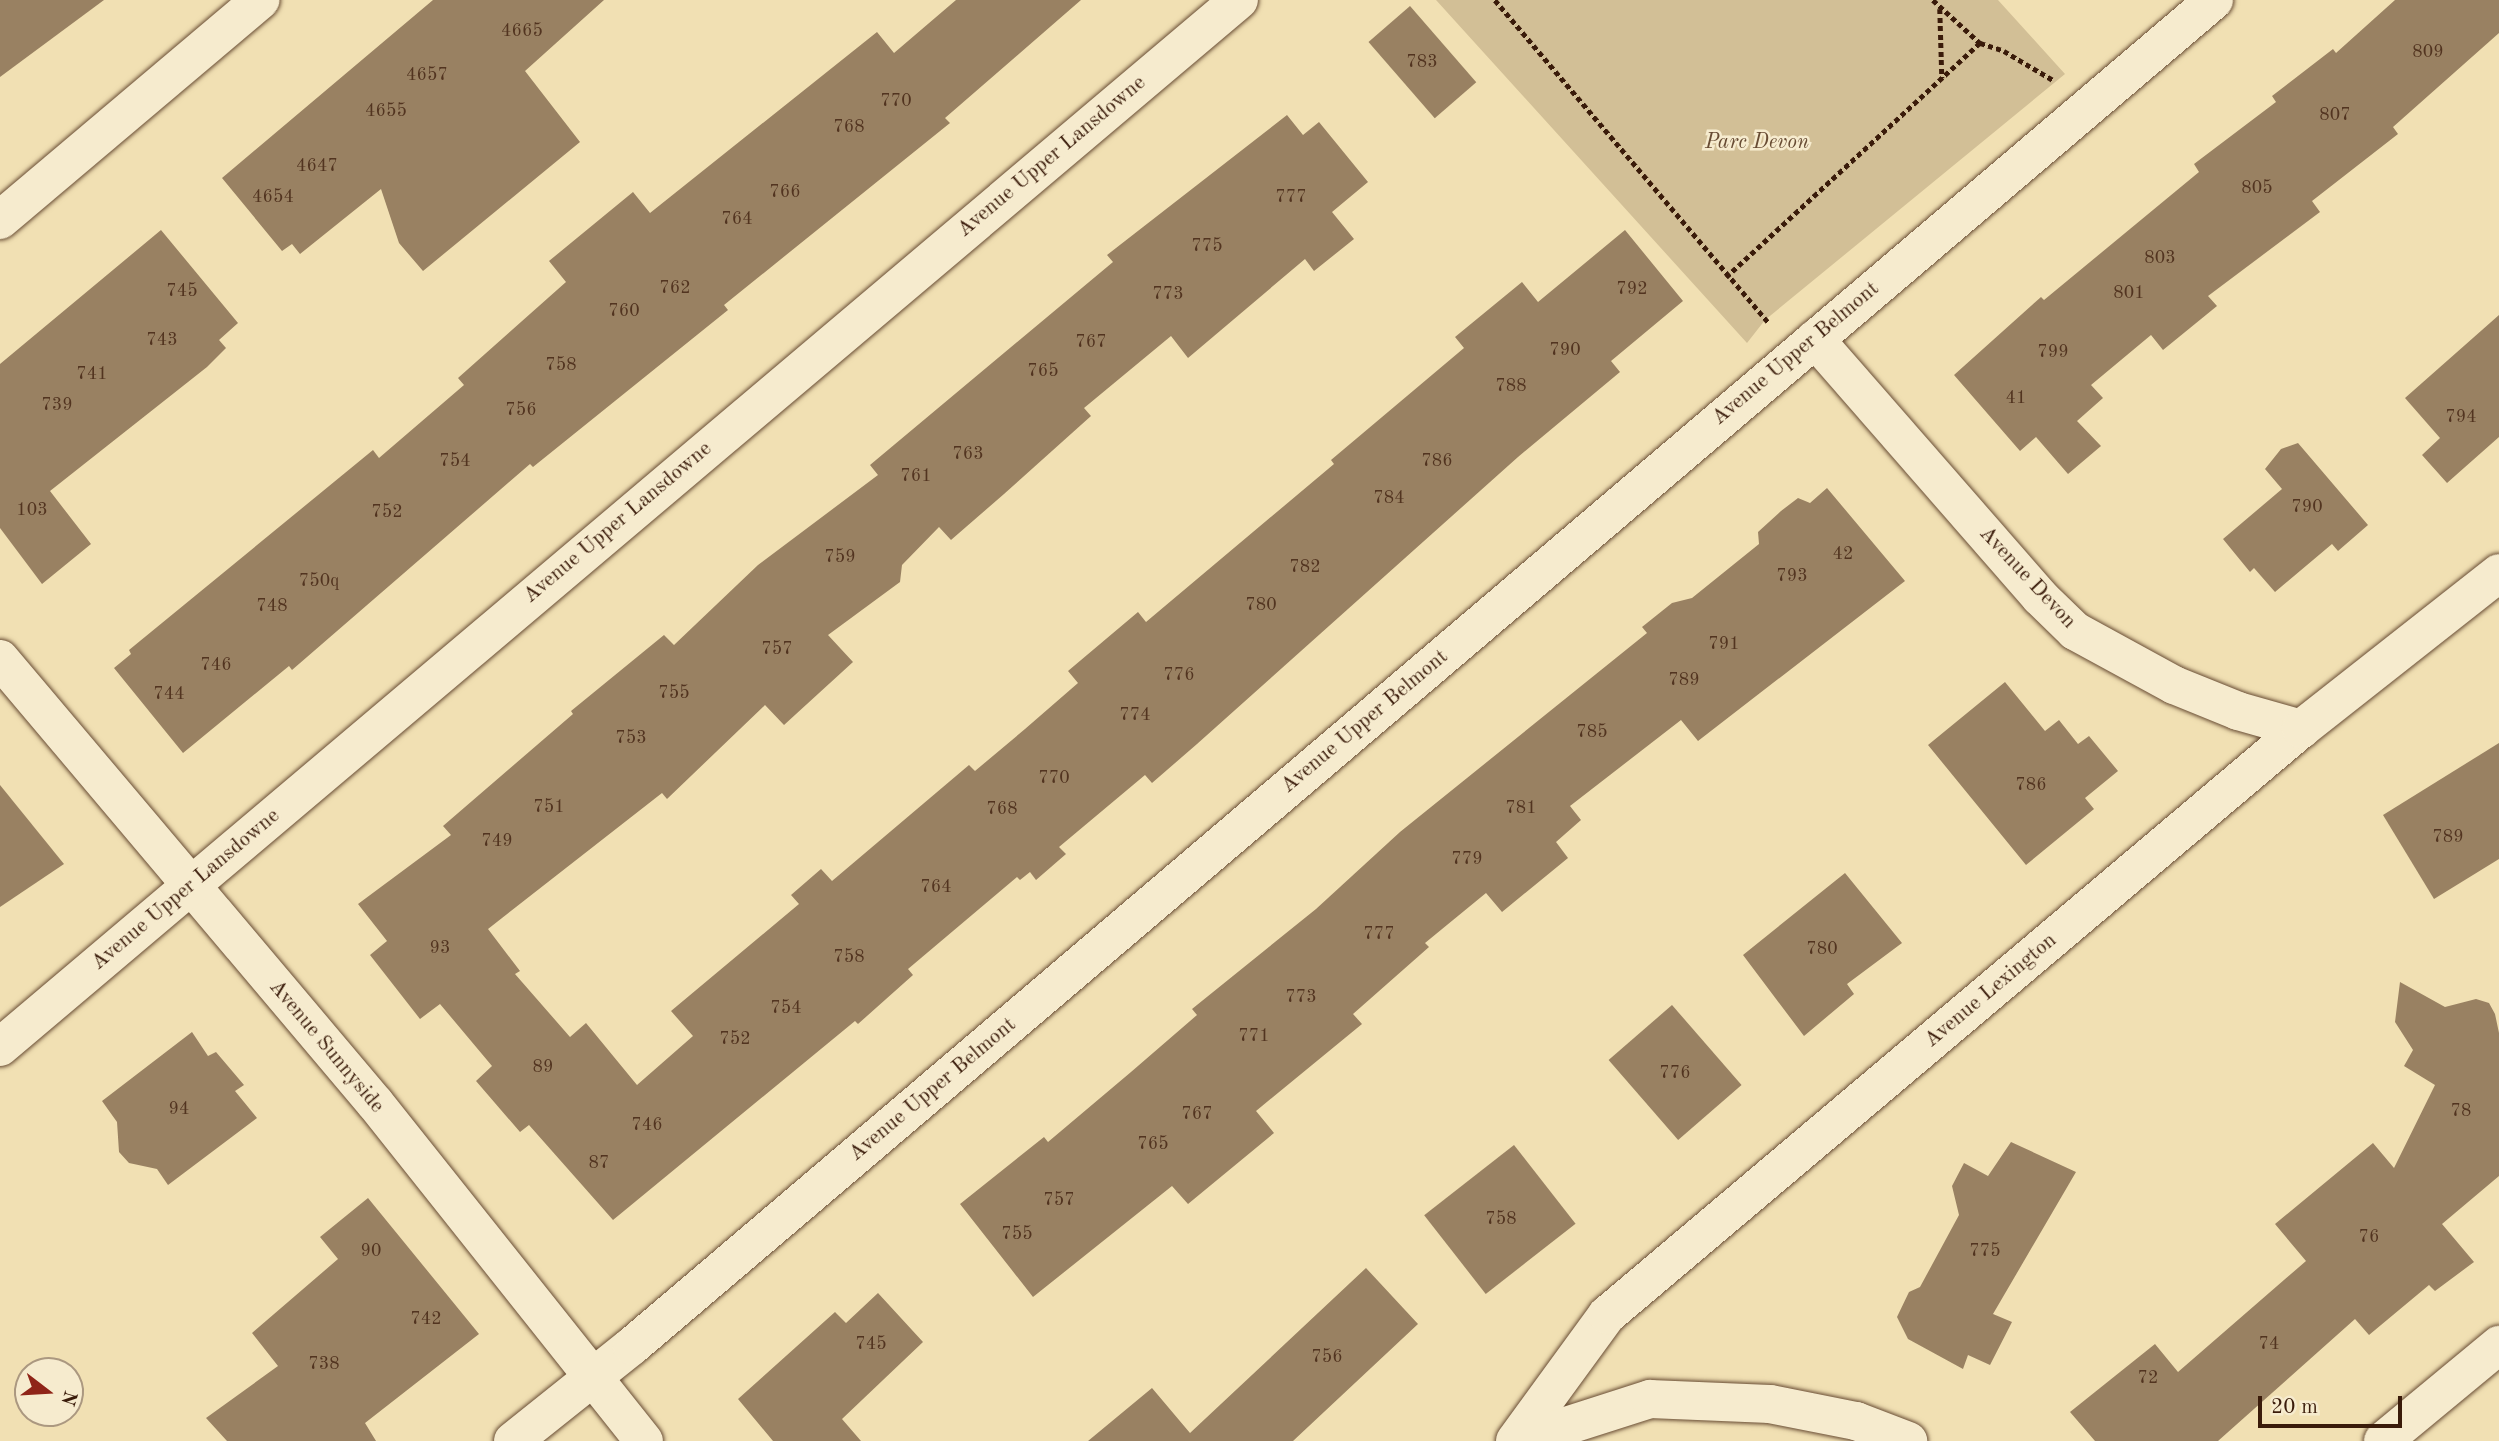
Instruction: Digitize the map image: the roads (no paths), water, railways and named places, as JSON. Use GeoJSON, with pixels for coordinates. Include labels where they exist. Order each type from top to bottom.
{"type":"FeatureCollection","features":[{"type":"Feature","properties":{"kind":"street"},"geometry":{"type":"LineString","coordinates":[[0,220],[260,0]]}},
{"type":"Feature","properties":{"kind":"street","name":"Avenue Upper Lansdowne"},"geometry":{"type":"LineString","coordinates":[[0,1047],[1238,0]]}},
{"type":"Feature","properties":{"kind":"street","name":"Avenue Upper Belmont"},"geometry":{"type":"LineString","coordinates":[[513,1441],[2214,0]]}},
{"type":"Feature","properties":{"kind":"street","name":"Avenue Devon"},"geometry":{"type":"LineString","coordinates":[[1815,339],[2040,597],[2075,631],[2174,685],[2238,711],[2301,729]]}},
{"type":"Feature","properties":{"kind":"street","name":"Avenue Lexington"},"geometry":{"type":"LineString","coordinates":[[1517,1441],[1607,1315],[2301,729],[2499,573]]}},
{"type":"Feature","properties":{"kind":"street","name":"Avenue Sunnyside"},"geometry":{"type":"LineString","coordinates":[[0,659],[375,1103],[644,1441]]}},
{"type":"Feature","properties":{"kind":"street"},"geometry":{"type":"LineString","coordinates":[[2383,1441],[2499,1345]]}},
{"type":"Feature","properties":{"kind":"street"},"geometry":{"type":"LineString","coordinates":[[1517,1441],[1650,1399],[1770,1404],[1856,1421],[1908,1441]]}},
{"type":"Feature","properties":{"kind":"park label","name":"Parc Devon"},"geometry":{"type":"Point","coordinates":[1757,143]}}]}
